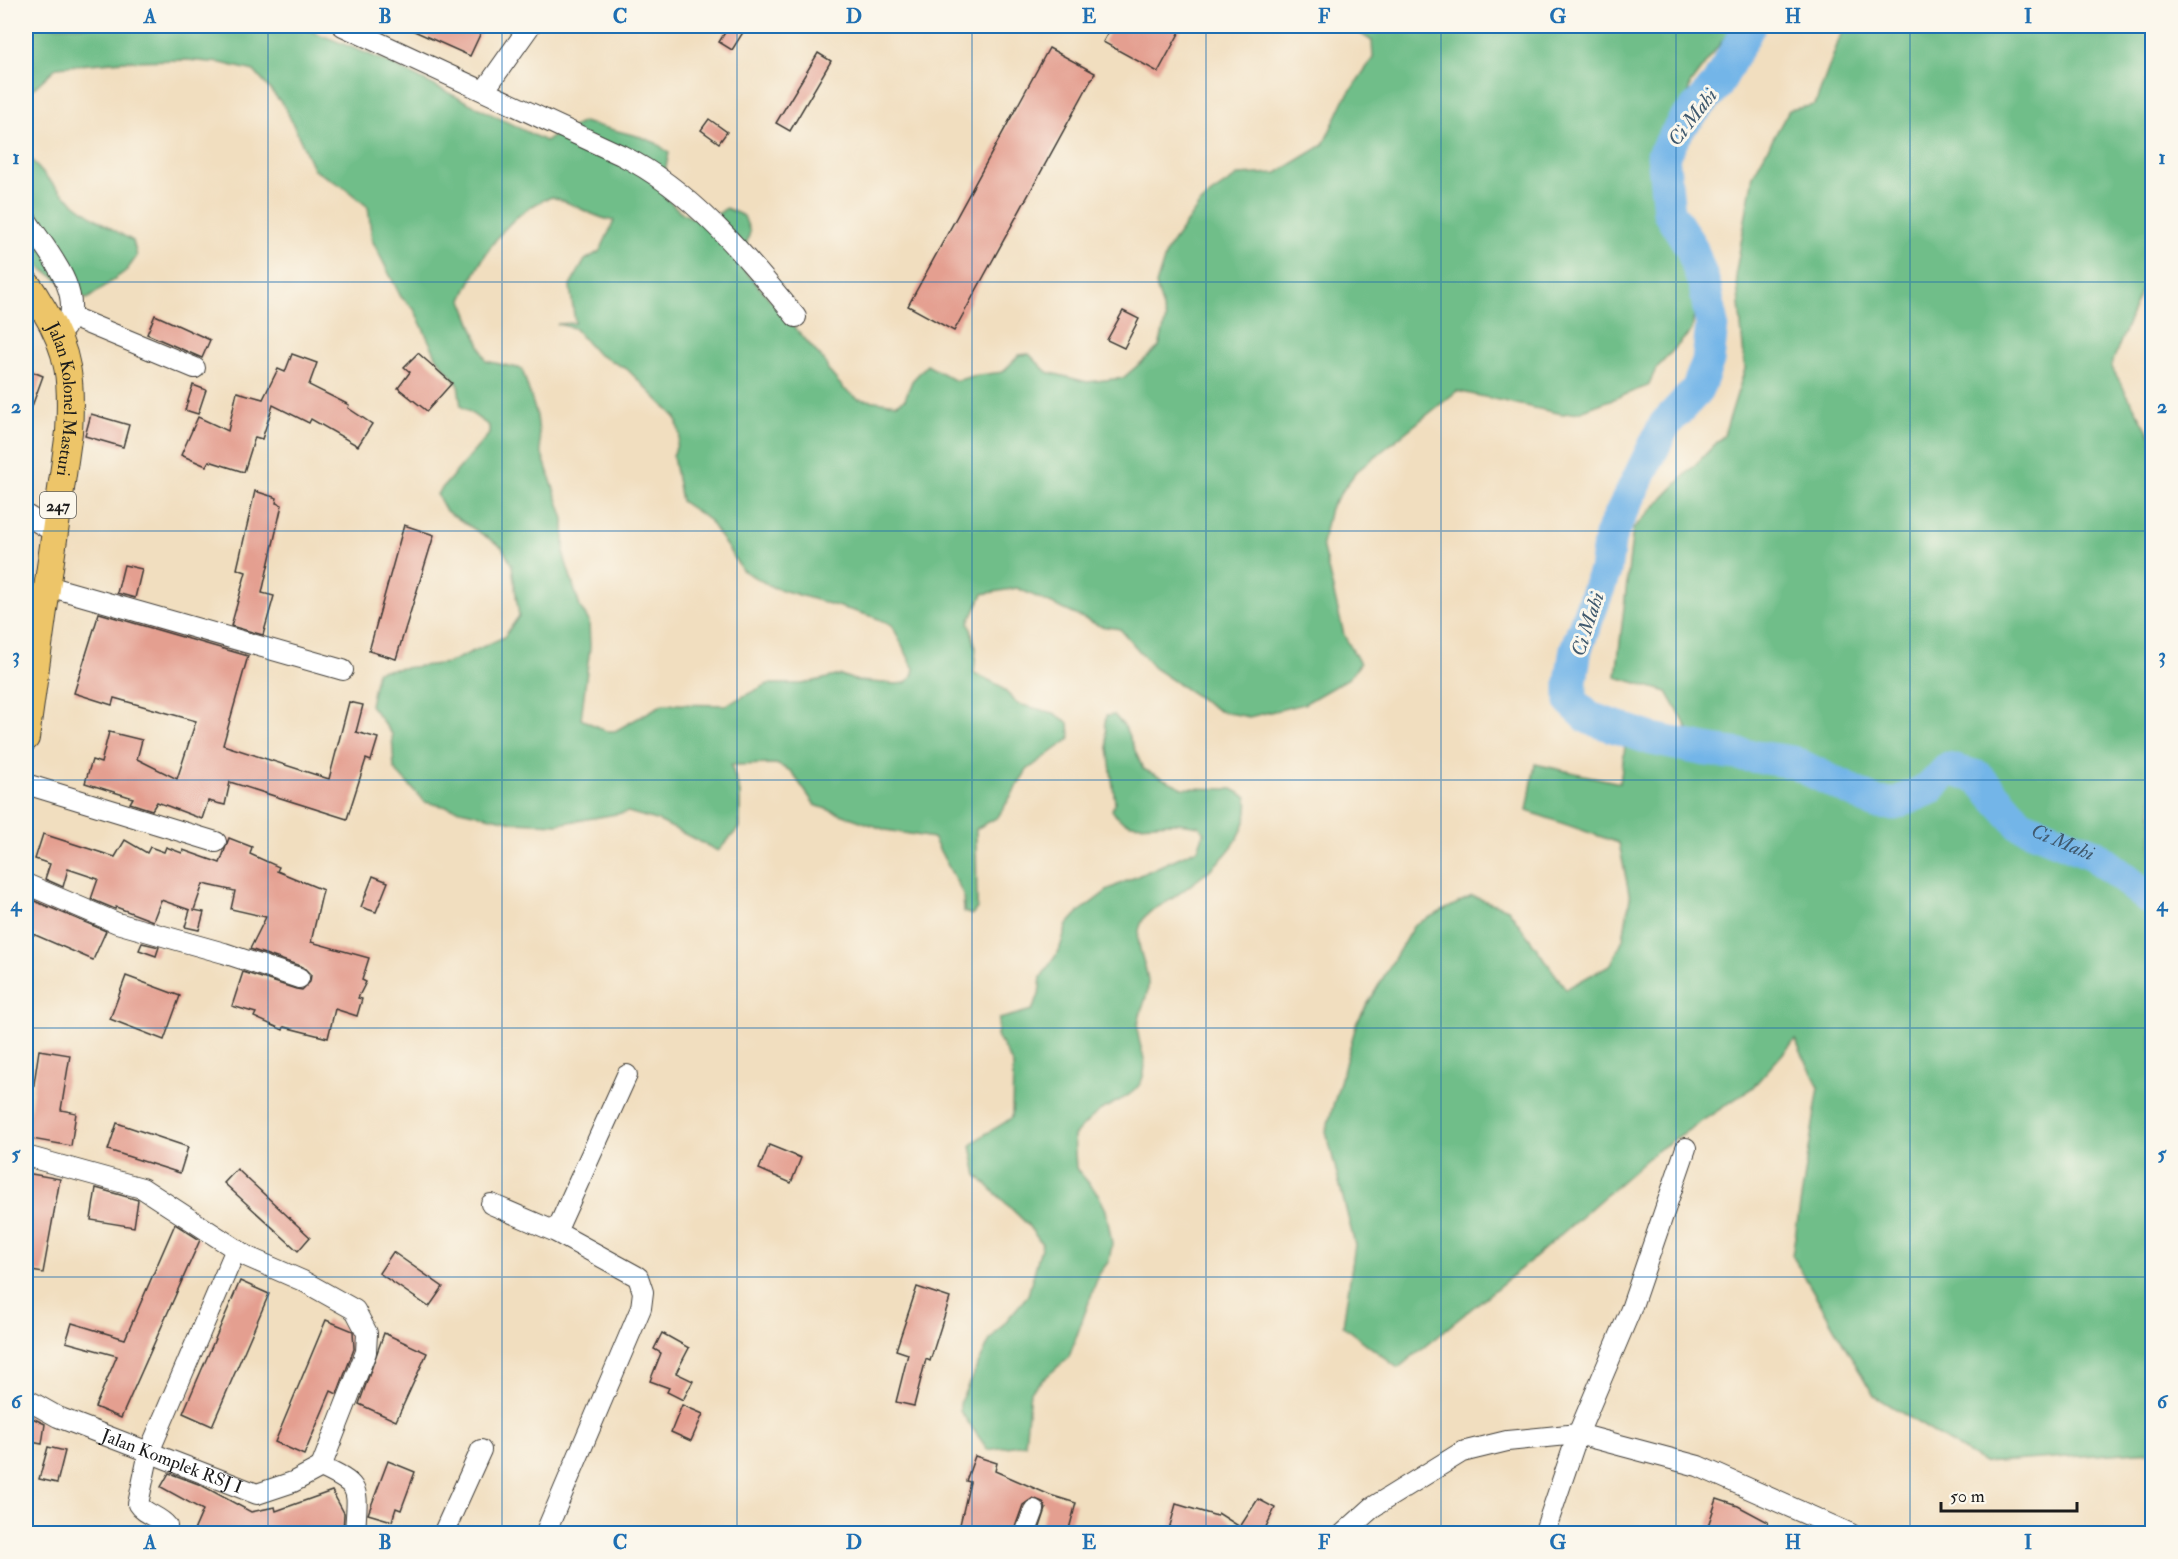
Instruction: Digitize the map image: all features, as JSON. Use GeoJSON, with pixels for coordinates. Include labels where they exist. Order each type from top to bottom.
{"type":"FeatureCollection","features":[{"type":"Feature","properties":{"kind":"main road","name":"Jalan Kolonel Masturi"},"geometry":{"type":"LineString","coordinates":[[26,283],[66,326],[71,394],[69,432],[26,738]]}},
{"type":"Feature","properties":{"kind":"street"},"geometry":{"type":"LineString","coordinates":[[343,26],[660,176],[729,240],[796,317]]}},
{"type":"Feature","properties":{"kind":"street"},"geometry":{"type":"LineString","coordinates":[[484,91],[530,26]]}},
{"type":"Feature","properties":{"kind":"street"},"geometry":{"type":"LineString","coordinates":[[26,219],[65,281],[72,301],[66,326],[195,368]]}},
{"type":"Feature","properties":{"kind":"street"},"geometry":{"type":"LineString","coordinates":[[26,515],[54,532]]}},
{"type":"Feature","properties":{"kind":"street"},"geometry":{"type":"LineString","coordinates":[[48,586],[343,670]]}},
{"type":"Feature","properties":{"kind":"street"},"geometry":{"type":"LineString","coordinates":[[26,784],[216,842]]}},
{"type":"Feature","properties":{"kind":"street"},"geometry":{"type":"LineString","coordinates":[[26,884],[117,923],[224,952],[299,978]]}},
{"type":"Feature","properties":{"kind":"street"},"geometry":{"type":"LineString","coordinates":[[556,1232],[627,1075]]}},
{"type":"Feature","properties":{"kind":"street"},"geometry":{"type":"LineString","coordinates":[[1544,1533],[1578,1434],[1631,1309],[1686,1148]]}},
{"type":"Feature","properties":{"kind":"street"},"geometry":{"type":"LineString","coordinates":[[26,1156],[132,1183],[236,1249],[355,1310],[367,1333],[366,1352],[321,1467],[350,1480],[357,1491],[355,1533]]}},
{"type":"Feature","properties":{"kind":"street"},"geometry":{"type":"LineString","coordinates":[[491,1204],[556,1232],[638,1277],[643,1292],[641,1308],[544,1533]]}},
{"type":"Feature","properties":{"kind":"street"},"geometry":{"type":"LineString","coordinates":[[166,1533],[167,1526],[163,1520],[138,1504],[149,1452],[236,1249]]}},
{"type":"Feature","properties":{"kind":"street","name":"Jalan Komplek RSJ I"},"geometry":{"type":"LineString","coordinates":[[26,1399],[58,1417],[257,1494],[293,1482],[321,1467]]}},
{"type":"Feature","properties":{"kind":"street"},"geometry":{"type":"LineString","coordinates":[[1343,1533],[1372,1507],[1462,1452],[1507,1441],[1578,1434],[1698,1466],[1851,1533]]}},
{"type":"Feature","properties":{"kind":"street"},"geometry":{"type":"LineString","coordinates":[[443,1533],[481,1450]]}},
{"type":"Feature","properties":{"kind":"street"},"geometry":{"type":"LineString","coordinates":[[1025,1533],[1034,1510]]}},
{"type":"Feature","properties":{"kind":"green space"},"geometry":{"type":"Polygon","coordinates":[[[26,26],[299,26],[383,60],[545,141],[583,122],[641,137],[656,143],[669,153],[661,191],[675,207],[690,217],[699,219],[716,215],[726,208],[744,216],[750,232],[740,265],[825,362],[828,370],[844,389],[859,399],[897,404],[905,399],[912,381],[927,365],[956,381],[972,376],[1003,372],[1019,355],[1029,354],[1047,372],[1087,382],[1123,378],[1159,347],[1166,319],[1156,285],[1167,250],[1199,205],[1239,175],[1277,173],[1323,145],[1344,100],[1373,58],[1372,41],[1358,32],[1340,26],[1729,26],[1729,32],[1690,84],[1682,124],[1679,158],[1663,213],[1697,293],[1692,330],[1656,369],[1648,386],[1578,412],[1562,414],[1457,391],[1356,472],[1330,508],[1322,544],[1344,635],[1360,664],[1349,678],[1304,704],[1249,717],[1219,711],[1154,668],[1120,629],[1100,626],[1017,588],[983,594],[969,622],[976,648],[974,673],[999,685],[1018,704],[1054,713],[1069,723],[1070,739],[1027,770],[998,817],[976,829],[977,908],[972,915],[964,912],[963,894],[933,838],[886,830],[815,805],[791,771],[776,764],[731,765],[740,792],[740,827],[718,851],[659,821],[628,812],[558,824],[513,822],[425,802],[394,769],[392,734],[370,705],[377,671],[448,663],[504,637],[519,616],[512,566],[502,547],[446,511],[437,494],[489,434],[489,426],[461,406],[458,384],[437,358],[414,309],[401,297],[372,240],[368,207],[342,186],[314,170],[285,107],[254,71],[221,63],[187,60],[123,61],[57,67],[32,90],[26,105],[26,26]],[[552,197],[536,204],[508,225],[486,253],[462,300],[486,361],[522,369],[537,416],[541,451],[564,519],[564,556],[580,607],[589,621],[590,647],[581,719],[606,731],[615,731],[663,704],[726,705],[768,684],[802,684],[840,675],[858,681],[905,683],[912,677],[914,669],[892,625],[874,617],[772,587],[742,570],[709,520],[681,501],[673,456],[680,436],[676,418],[627,369],[597,354],[574,328],[557,324],[575,323],[570,286],[585,260],[600,251],[614,221],[552,197]]]}},
{"type":"Feature","properties":{"kind":"green space"},"geometry":{"type":"Polygon","coordinates":[[[1844,26],[2152,26],[2152,262],[2111,366],[2152,438],[2152,1451],[1983,1463],[1874,1396],[1792,1255],[1819,1087],[1795,1040],[1752,1088],[1655,1152],[1534,1258],[1398,1368],[1343,1326],[1355,1245],[1326,1131],[1357,1022],[1414,925],[1472,896],[1508,909],[1566,989],[1611,964],[1623,939],[1630,898],[1619,843],[1527,811],[1535,764],[1620,783],[1626,739],[1688,729],[1667,692],[1616,677],[1633,529],[1724,435],[1745,369],[1736,271],[1753,175],[1789,110],[1815,105],[1844,26]]]}},
{"type":"Feature","properties":{"kind":"green space"},"geometry":{"type":"Polygon","coordinates":[[[26,153],[50,181],[74,203],[133,241],[137,256],[127,270],[87,299],[26,258],[26,153]]]}},
{"type":"Feature","properties":{"kind":"green space"},"geometry":{"type":"Polygon","coordinates":[[[1114,715],[1125,727],[1143,769],[1183,788],[1232,789],[1247,797],[1247,814],[1242,830],[1223,857],[1197,880],[1149,913],[1140,927],[1139,944],[1148,977],[1146,997],[1138,1027],[1145,1063],[1144,1075],[1133,1092],[1097,1113],[1074,1136],[1076,1168],[1098,1194],[1106,1210],[1112,1244],[1109,1261],[1099,1274],[1069,1357],[1030,1391],[1025,1444],[988,1450],[960,1411],[960,1402],[990,1340],[1028,1295],[1042,1244],[1027,1224],[977,1175],[971,1146],[1012,1117],[1013,1065],[997,1036],[999,1019],[1032,1010],[1039,995],[1041,977],[1059,951],[1067,925],[1079,912],[1111,888],[1198,849],[1204,833],[1199,826],[1178,823],[1140,825],[1124,822],[1117,817],[1112,810],[1115,802],[1105,725],[1106,716],[1114,715]]]}},
{"type":"Feature","properties":{"kind":"building"},"geometry":{"type":"Polygon","coordinates":[[[403,26],[484,26],[470,56],[403,26]]]}},
{"type":"Feature","properties":{"kind":"building"},"geometry":{"type":"Polygon","coordinates":[[[729,26],[747,26],[732,50],[719,42],[729,26]]]}},
{"type":"Feature","properties":{"kind":"building"},"geometry":{"type":"Polygon","coordinates":[[[1112,26],[1183,26],[1158,72],[1103,42],[1112,26]]]}},
{"type":"Feature","properties":{"kind":"building"},"geometry":{"type":"Polygon","coordinates":[[[1049,48],[1095,73],[954,331],[908,306],[1049,48]]]}},
{"type":"Feature","properties":{"kind":"building"},"geometry":{"type":"Polygon","coordinates":[[[818,53],[831,61],[790,131],[776,123],[818,53]]]}},
{"type":"Feature","properties":{"kind":"building"},"geometry":{"type":"Polygon","coordinates":[[[709,119],[727,132],[719,143],[701,130],[709,119]]]}},
{"type":"Feature","properties":{"kind":"building"},"geometry":{"type":"Polygon","coordinates":[[[1123,311],[1139,319],[1124,348],[1107,340],[1123,311]]]}},
{"type":"Feature","properties":{"kind":"building"},"geometry":{"type":"Polygon","coordinates":[[[155,315],[210,340],[202,358],[147,334],[155,315]]]}},
{"type":"Feature","properties":{"kind":"building"},"geometry":{"type":"Polygon","coordinates":[[[418,353],[452,383],[427,411],[398,388],[410,372],[404,367],[418,353]]]}},
{"type":"Feature","properties":{"kind":"building"},"geometry":{"type":"Polygon","coordinates":[[[292,354],[317,363],[309,385],[349,405],[348,408],[372,424],[358,446],[311,419],[309,423],[273,405],[262,439],[255,437],[244,472],[209,461],[206,466],[181,455],[198,417],[228,431],[237,392],[263,399],[278,369],[285,372],[292,354]]]}},
{"type":"Feature","properties":{"kind":"building"},"geometry":{"type":"Polygon","coordinates":[[[26,369],[43,376],[27,420],[26,420],[26,369]]]}},
{"type":"Feature","properties":{"kind":"building"},"geometry":{"type":"Polygon","coordinates":[[[193,385],[206,390],[198,414],[185,410],[193,385]]]}},
{"type":"Feature","properties":{"kind":"building"},"geometry":{"type":"Polygon","coordinates":[[[91,414],[129,425],[123,447],[85,436],[91,414]]]}},
{"type":"Feature","properties":{"kind":"building"},"geometry":{"type":"Polygon","coordinates":[[[255,491],[277,498],[276,503],[282,505],[262,593],[274,596],[263,635],[231,626],[246,572],[237,569],[255,491]]]}},
{"type":"Feature","properties":{"kind":"building"},"geometry":{"type":"Polygon","coordinates":[[[404,525],[434,535],[396,659],[369,651],[404,525]]]}},
{"type":"Feature","properties":{"kind":"building"},"geometry":{"type":"Polygon","coordinates":[[[124,565],[142,569],[135,598],[117,593],[124,565]]]}},
{"type":"Feature","properties":{"kind":"building"},"geometry":{"type":"Polygon","coordinates":[[[99,613],[248,656],[223,745],[329,779],[349,702],[363,705],[356,732],[378,738],[371,761],[366,759],[347,819],[230,782],[225,805],[208,801],[202,819],[157,802],[152,810],[130,803],[133,798],[85,783],[92,760],[101,763],[109,732],[142,740],[137,759],[177,779],[196,721],[114,698],[112,705],[74,693],[99,613]]]}},
{"type":"Feature","properties":{"kind":"building"},"geometry":{"type":"Polygon","coordinates":[[[43,834],[115,857],[125,840],[147,853],[150,847],[164,852],[166,847],[182,853],[183,850],[220,863],[229,838],[252,847],[250,854],[279,867],[277,871],[323,890],[311,942],[369,958],[362,980],[366,982],[358,998],[362,999],[357,1016],[335,1009],[328,1038],[284,1027],[283,1030],[254,1017],[256,1013],[232,1006],[243,972],[302,990],[310,982],[311,975],[303,967],[250,949],[266,917],[231,909],[235,891],[203,884],[194,910],[204,912],[199,930],[185,927],[190,910],[161,900],[153,921],[116,907],[115,909],[91,899],[98,879],[68,869],[63,887],[45,879],[50,864],[35,859],[43,834]]]}},
{"type":"Feature","properties":{"kind":"building"},"geometry":{"type":"Polygon","coordinates":[[[373,876],[388,882],[376,912],[361,907],[373,876]]]}},
{"type":"Feature","properties":{"kind":"building"},"geometry":{"type":"Polygon","coordinates":[[[32,900],[106,931],[93,960],[26,931],[26,914],[32,900]]]}},
{"type":"Feature","properties":{"kind":"building"},"geometry":{"type":"Polygon","coordinates":[[[142,943],[159,947],[156,956],[139,950],[142,943]]]}},
{"type":"Feature","properties":{"kind":"building"},"geometry":{"type":"Polygon","coordinates":[[[126,976],[180,996],[164,1040],[110,1019],[126,976]]]}},
{"type":"Feature","properties":{"kind":"building"},"geometry":{"type":"Polygon","coordinates":[[[39,1050],[70,1055],[61,1110],[76,1113],[71,1146],[26,1138],[39,1050]]]}},
{"type":"Feature","properties":{"kind":"building"},"geometry":{"type":"Polygon","coordinates":[[[117,1123],[188,1147],[180,1173],[108,1150],[117,1123]]]}},
{"type":"Feature","properties":{"kind":"building"},"geometry":{"type":"Polygon","coordinates":[[[769,1145],[801,1158],[791,1183],[759,1169],[769,1145]]]}},
{"type":"Feature","properties":{"kind":"building"},"geometry":{"type":"Polygon","coordinates":[[[237,1169],[310,1237],[298,1251],[224,1183],[237,1169]]]}},
{"type":"Feature","properties":{"kind":"building"},"geometry":{"type":"Polygon","coordinates":[[[26,1173],[60,1179],[43,1273],[26,1270],[26,1173]]]}},
{"type":"Feature","properties":{"kind":"building"},"geometry":{"type":"Polygon","coordinates":[[[96,1188],[138,1200],[134,1227],[91,1220],[96,1188]]]}},
{"type":"Feature","properties":{"kind":"building"},"geometry":{"type":"Polygon","coordinates":[[[175,1224],[200,1240],[121,1418],[95,1407],[117,1356],[66,1342],[72,1323],[125,1339],[175,1224]]]}},
{"type":"Feature","properties":{"kind":"building"},"geometry":{"type":"Polygon","coordinates":[[[393,1252],[443,1287],[429,1307],[379,1273],[393,1252]]]}},
{"type":"Feature","properties":{"kind":"building"},"geometry":{"type":"Polygon","coordinates":[[[240,1281],[269,1294],[212,1426],[183,1413],[240,1281]]]}},
{"type":"Feature","properties":{"kind":"building"},"geometry":{"type":"Polygon","coordinates":[[[917,1287],[950,1298],[930,1361],[926,1359],[914,1406],[896,1402],[908,1354],[896,1350],[917,1287]]]}},
{"type":"Feature","properties":{"kind":"building"},"geometry":{"type":"Polygon","coordinates":[[[326,1320],[353,1331],[354,1349],[337,1394],[331,1391],[304,1455],[275,1442],[326,1320]]]}},
{"type":"Feature","properties":{"kind":"building"},"geometry":{"type":"Polygon","coordinates":[[[384,1333],[427,1353],[396,1421],[359,1404],[384,1333]]]}},
{"type":"Feature","properties":{"kind":"building"},"geometry":{"type":"Polygon","coordinates":[[[662,1333],[689,1348],[676,1373],[693,1381],[683,1400],[667,1392],[669,1388],[650,1381],[661,1353],[654,1349],[662,1333]]]}},
{"type":"Feature","properties":{"kind":"building"},"geometry":{"type":"Polygon","coordinates":[[[682,1405],[703,1414],[691,1441],[671,1432],[682,1405]]]}},
{"type":"Feature","properties":{"kind":"building"},"geometry":{"type":"Polygon","coordinates":[[[26,1415],[45,1424],[42,1444],[26,1441],[26,1415]]]}},
{"type":"Feature","properties":{"kind":"building"},"geometry":{"type":"Polygon","coordinates":[[[48,1447],[65,1451],[57,1483],[39,1479],[48,1447]]]}},
{"type":"Feature","properties":{"kind":"building"},"geometry":{"type":"Polygon","coordinates":[[[975,1456],[997,1463],[995,1471],[1050,1495],[1076,1503],[1068,1533],[1038,1533],[1046,1509],[1043,1502],[1033,1498],[1023,1505],[1013,1533],[958,1533],[970,1482],[966,1481],[975,1456]]]}},
{"type":"Feature","properties":{"kind":"building"},"geometry":{"type":"Polygon","coordinates":[[[388,1461],[415,1472],[401,1510],[396,1508],[392,1521],[368,1514],[388,1461]]]}},
{"type":"Feature","properties":{"kind":"building"},"geometry":{"type":"Polygon","coordinates":[[[169,1473],[201,1485],[251,1512],[275,1507],[276,1511],[332,1491],[344,1513],[343,1533],[193,1533],[203,1510],[161,1487],[169,1473]]]}},
{"type":"Feature","properties":{"kind":"building"},"geometry":{"type":"Polygon","coordinates":[[[1258,1499],[1275,1508],[1263,1533],[1168,1533],[1176,1504],[1217,1516],[1218,1513],[1240,1527],[1258,1499]]]}},
{"type":"Feature","properties":{"kind":"building"},"geometry":{"type":"Polygon","coordinates":[[[1717,1499],[1738,1506],[1768,1522],[1762,1533],[1713,1533],[1716,1528],[1708,1526],[1717,1499]]]}},
{"type":"Feature","properties":{"kind":"waterway","name":"Ci Mahi"},"geometry":{"type":"LineString","coordinates":[[1749,26],[1717,85],[1682,124],[1663,155],[1669,212],[1691,247],[1705,287],[1712,325],[1708,361],[1697,390],[1665,424],[1610,536],[1605,571],[1576,649],[1571,681],[1571,701],[1589,718],[1652,739],[1706,750],[1793,762],[1876,803],[1894,804],[1929,789],[1948,769],[1978,777],[2020,824],[2093,854],[2152,900]]}}]}
